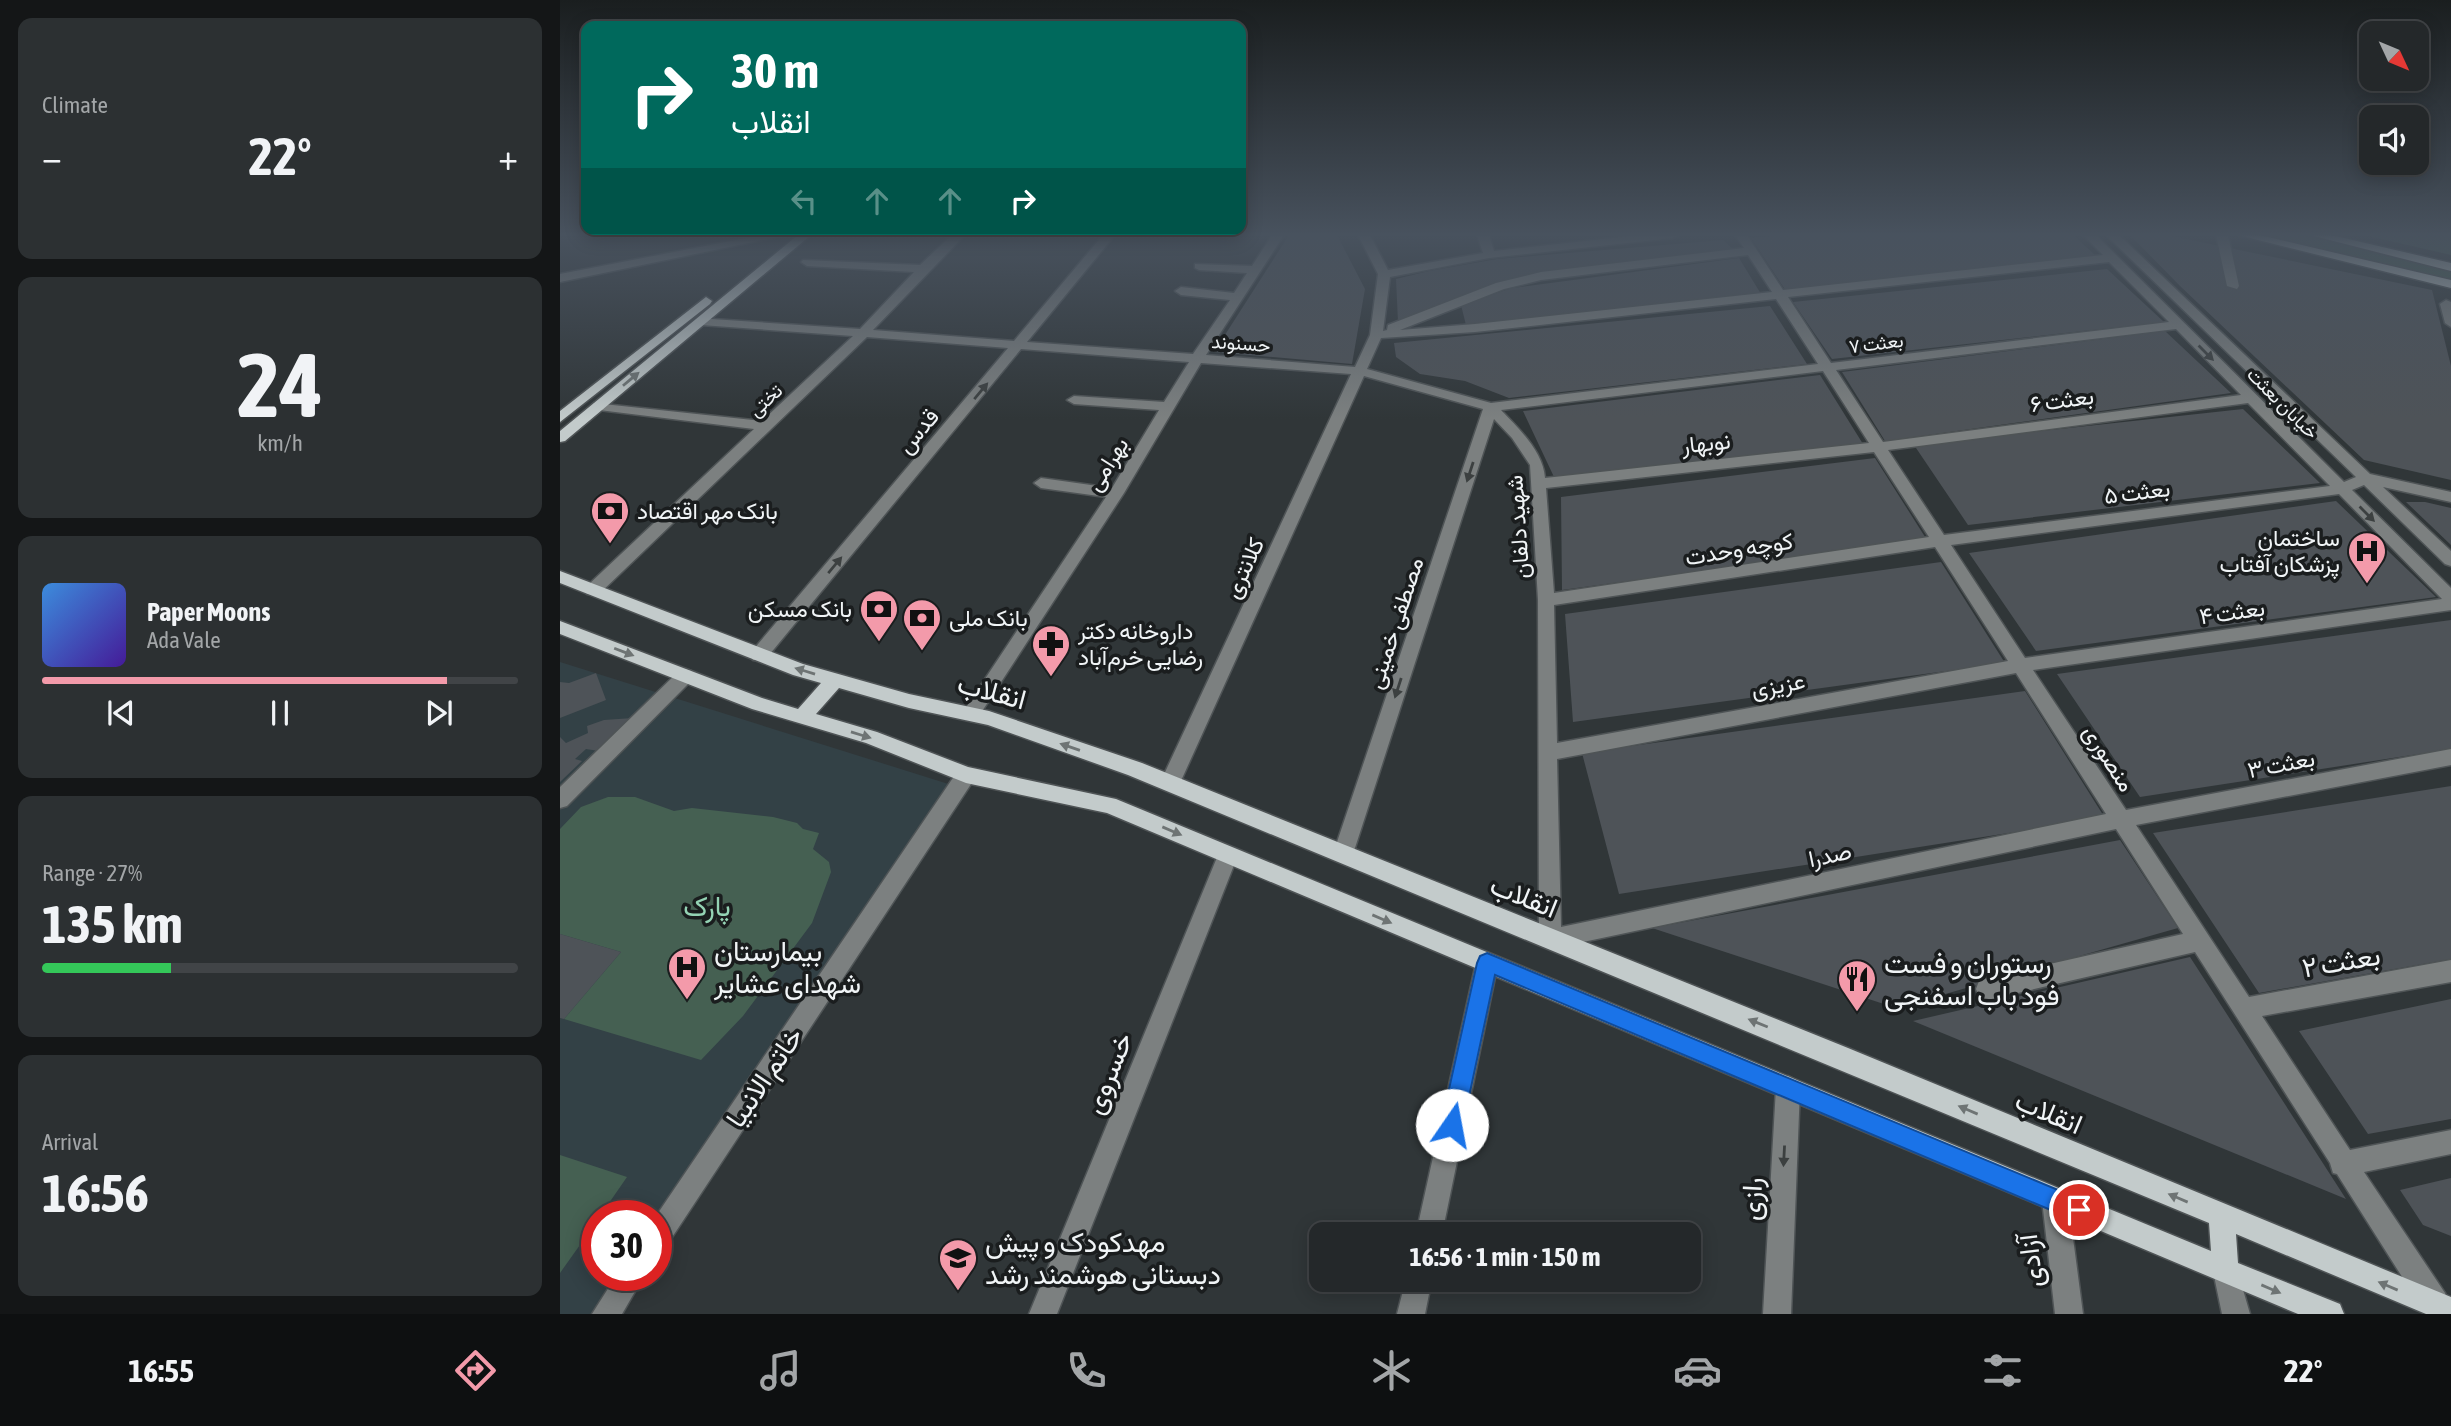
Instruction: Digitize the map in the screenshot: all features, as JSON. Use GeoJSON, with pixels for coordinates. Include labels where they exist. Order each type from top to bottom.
{"type":"FeatureCollection","features":[{"type":"Feature","properties":{"kind":"main road"},"geometry":{"type":"LineString","coordinates":[[560,418],[712,296]]}},
{"type":"Feature","properties":{"kind":"main road"},"geometry":{"type":"LineString","coordinates":[[560,438],[731,296]]}},
{"type":"Feature","properties":{"kind":"main road","name":"انقلاب"},"geometry":{"type":"LineString","coordinates":[[560,577],[759,655],[909,701],[989,718],[1170,783],[1848,1060],[2444,1309]]}},
{"type":"Feature","properties":{"kind":"main road"},"geometry":{"type":"LineString","coordinates":[[560,627],[758,704],[870,737],[966,775],[1110,805],[2330,1314]]}},
{"type":"Feature","properties":{"kind":"main road"},"geometry":{"type":"LineString","coordinates":[[802,717],[835,680]]}},
{"type":"Feature","properties":{"kind":"main road"},"geometry":{"type":"LineString","coordinates":[[2221,1216],[2226,1271]]}},
{"type":"Feature","properties":{"kind":"street","name":"تختی"},"geometry":{"type":"LineString","coordinates":[[593,590],[864,333],[898,296]]}},
{"type":"Feature","properties":{"kind":"street","name":"قدس"},"geometry":{"type":"LineString","coordinates":[[759,655],[1060,296]]}},
{"type":"Feature","properties":{"kind":"street"},"geometry":{"type":"LineString","coordinates":[[1232,296],[1239,297]]}},
{"type":"Feature","properties":{"kind":"street"},"geometry":{"type":"LineString","coordinates":[[1381,296],[1376,335],[1360,371],[1491,407],[1828,369]]}},
{"type":"Feature","properties":{"kind":"street"},"geometry":{"type":"LineString","coordinates":[[1376,335],[1474,296]]}},
{"type":"Feature","properties":{"kind":"street"},"geometry":{"type":"LineString","coordinates":[[1376,335],[1475,328],[1767,296]]}},
{"type":"Feature","properties":{"kind":"street","name":"منصوری"},"geometry":{"type":"LineString","coordinates":[[1780,296],[2342,1164],[2444,1309]]}},
{"type":"Feature","properties":{"kind":"street","name":"خیابان بعثت"},"geometry":{"type":"LineString","coordinates":[[2150,296],[2451,598]]}},
{"type":"Feature","properties":{"kind":"street","name":"خیابان بعثت"},"geometry":{"type":"LineString","coordinates":[[2176,296],[2451,560]]}},
{"type":"Feature","properties":{"kind":"street","name":"بهرامی"},"geometry":{"type":"LineString","coordinates":[[971,714],[1116,493],[1197,359],[1239,297]]}},
{"type":"Feature","properties":{"kind":"street"},"geometry":{"type":"LineString","coordinates":[[2446,304],[2451,323]]}},
{"type":"Feature","properties":{"kind":"street","name":"حسنوند"},"geometry":{"type":"LineString","coordinates":[[701,321],[1360,371]]}},
{"type":"Feature","properties":{"kind":"street","name":"بعثت ۷"},"geometry":{"type":"LineString","coordinates":[[1828,369],[2179,325]]}},
{"type":"Feature","properties":{"kind":"street","name":"کلانتری"},"geometry":{"type":"LineString","coordinates":[[1170,783],[1360,371]]}},
{"type":"Feature","properties":{"kind":"street","name":"بعثت ۶"},"geometry":{"type":"LineString","coordinates":[[1878,447],[2251,398]]}},
{"type":"Feature","properties":{"kind":"street"},"geometry":{"type":"LineString","coordinates":[[1074,400],[1169,407]]}},
{"type":"Feature","properties":{"kind":"street"},"geometry":{"type":"LineString","coordinates":[[599,405],[765,426]]}},
{"type":"Feature","properties":{"kind":"street","name":"شهید دلفان"},"geometry":{"type":"LineString","coordinates":[[1491,407],[1517,435],[1537,465],[1546,600],[1550,939]]}},
{"type":"Feature","properties":{"kind":"street","name":"مصطفی خمینی"},"geometry":{"type":"LineString","coordinates":[[1343,854],[1491,407]]}},
{"type":"Feature","properties":{"kind":"street","name":"نوبهار"},"geometry":{"type":"LineString","coordinates":[[1538,484],[1878,447]]}},
{"type":"Feature","properties":{"kind":"street"},"geometry":{"type":"LineString","coordinates":[[2367,478],[2451,497]]}},
{"type":"Feature","properties":{"kind":"street","name":"بعثت ۵"},"geometry":{"type":"LineString","coordinates":[[1939,541],[2342,489],[2367,478]]}},
{"type":"Feature","properties":{"kind":"street"},"geometry":{"type":"LineString","coordinates":[[1041,483],[1116,493]]}},
{"type":"Feature","properties":{"kind":"street","name":"کوچه وحدت"},"geometry":{"type":"LineString","coordinates":[[1546,600],[1939,541]]}},
{"type":"Feature","properties":{"kind":"street","name":"بعثت ۴"},"geometry":{"type":"LineString","coordinates":[[2020,665],[2451,604]]}},
{"type":"Feature","properties":{"kind":"street","name":"عزیزی"},"geometry":{"type":"LineString","coordinates":[[1546,753],[2020,665]]}},
{"type":"Feature","properties":{"kind":"street"},"geometry":{"type":"LineString","coordinates":[[560,800],[685,676]]}},
{"type":"Feature","properties":{"kind":"street","name":"بعثت ۳"},"geometry":{"type":"LineString","coordinates":[[2120,820],[2451,757]]}},
{"type":"Feature","properties":{"kind":"street","name":"خاتم الانبیا"},"geometry":{"type":"LineString","coordinates":[[672,1214],[966,775]]}},
{"type":"Feature","properties":{"kind":"street","name":"صدرا"},"geometry":{"type":"LineString","coordinates":[[1550,939],[2120,820]]}},
{"type":"Feature","properties":{"kind":"street","name":"خسروی"},"geometry":{"type":"LineString","coordinates":[[1043,1314],[1228,855]]}},
{"type":"Feature","properties":{"kind":"street"},"geometry":{"type":"LineString","coordinates":[[1987,989],[2198,941]]}},
{"type":"Feature","properties":{"kind":"street"},"geometry":{"type":"LineString","coordinates":[[1432,1222],[1487,963]]}},
{"type":"Feature","properties":{"kind":"street","name":"بعثت ۲"},"geometry":{"type":"LineString","coordinates":[[2242,1009],[2451,971]]}},
{"type":"Feature","properties":{"kind":"street","name":"رازی"},"geometry":{"type":"LineString","coordinates":[[1777,1314],[1788,1088]]}},
{"type":"Feature","properties":{"kind":"street"},"geometry":{"type":"LineString","coordinates":[[2342,1164],[2451,1142]]}},
{"type":"Feature","properties":{"kind":"street","name":"آزادی"},"geometry":{"type":"LineString","coordinates":[[2055,1200],[2068,1314]]}},
{"type":"Feature","properties":{"kind":"street"},"geometry":{"type":"LineString","coordinates":[[2226,1271],[2236,1314]]}},
{"type":"Feature","properties":{"kind":"street"},"geometry":{"type":"LineString","coordinates":[[606,1314],[621,1291]]}},
{"type":"Feature","properties":{"kind":"street"},"geometry":{"type":"LineString","coordinates":[[1411,1314],[1416,1292]]}},
{"type":"Feature","properties":{"kind":"shaded area","name":"بیمارستان شهدای عشایر"},"geometry":{"type":"Polygon","coordinates":[[[560,662],[958,787],[667,1200],[581,1200],[581,1291],[618,1291],[603,1314],[560,1314],[560,662]]]}},
{"type":"Feature","properties":{"kind":"green space","name":"پارک"},"geometry":{"type":"Polygon","coordinates":[[[608,797],[635,797],[674,811],[692,808],[773,817],[797,823],[803,829],[819,833],[813,849],[829,862],[831,872],[812,923],[743,1016],[701,1060],[564,1019],[621,952],[560,934],[560,829],[581,807],[608,797]]]}},
{"type":"Feature","properties":{"kind":"green space"},"geometry":{"type":"Polygon","coordinates":[[[560,1155],[627,1177],[611,1200],[581,1200],[581,1243],[560,1273],[560,1155]]]}},
{"type":"Feature","properties":{"kind":"building"},"geometry":{"type":"Polygon","coordinates":[[[1250,296],[1364,296],[1352,364],[1214,352],[1250,296]]]}},
{"type":"Feature","properties":{"kind":"building"},"geometry":{"type":"Polygon","coordinates":[[[1397,296],[1470,296],[1398,322],[1397,296]]]}},
{"type":"Feature","properties":{"kind":"building"},"geometry":{"type":"Polygon","coordinates":[[[1487,296],[1739,296],[1466,325],[1461,305],[1487,296]]]}},
{"type":"Feature","properties":{"kind":"building"},"geometry":{"type":"Polygon","coordinates":[[[1847,296],[2136,296],[2164,322],[1832,359],[1793,302],[1847,296]]]}},
{"type":"Feature","properties":{"kind":"building"},"geometry":{"type":"Polygon","coordinates":[[[2191,296],[2434,296],[2451,366],[2451,480],[2364,460],[2191,296]]]}},
{"type":"Feature","properties":{"kind":"building"},"geometry":{"type":"Polygon","coordinates":[[[1770,306],[1807,364],[1509,398],[1465,381],[1420,374],[1396,357],[1394,343],[1770,306]]]}},
{"type":"Feature","properties":{"kind":"building"},"geometry":{"type":"Polygon","coordinates":[[[2165,331],[2231,393],[1885,441],[1842,372],[2165,331]]]}},
{"type":"Feature","properties":{"kind":"building"},"geometry":{"type":"Polygon","coordinates":[[[1820,375],[1863,444],[1554,477],[1523,411],[1820,375]]]}},
{"type":"Feature","properties":{"kind":"building"},"geometry":{"type":"Polygon","coordinates":[[[2243,409],[2320,483],[1968,525],[1914,445],[2243,409]]]}},
{"type":"Feature","properties":{"kind":"building"},"geometry":{"type":"Polygon","coordinates":[[[1875,458],[1927,540],[1562,590],[1561,497],[1875,458]]]}},
{"type":"Feature","properties":{"kind":"building"},"geometry":{"type":"Polygon","coordinates":[[[2336,501],[2436,597],[2036,651],[1969,553],[2336,501]]]}},
{"type":"Feature","properties":{"kind":"building"},"geometry":{"type":"Polygon","coordinates":[[[2406,502],[2425,502],[2451,508],[2451,545],[2406,502]]]}},
{"type":"Feature","properties":{"kind":"building"},"geometry":{"type":"Polygon","coordinates":[[[1941,562],[2005,663],[1573,722],[1565,614],[1941,562]]]}},
{"type":"Feature","properties":{"kind":"building"},"geometry":{"type":"Polygon","coordinates":[[[2451,620],[2451,749],[2140,797],[2057,674],[2451,620]]]}},
{"type":"Feature","properties":{"kind":"building"},"geometry":{"type":"Polygon","coordinates":[[[596,673],[606,700],[560,718],[560,682],[569,683],[596,673]]]}},
{"type":"Feature","properties":{"kind":"building"},"geometry":{"type":"Polygon","coordinates":[[[2025,691],[2105,818],[1619,894],[1582,753],[2025,691]]]}},
{"type":"Feature","properties":{"kind":"building"},"geometry":{"type":"Polygon","coordinates":[[[633,718],[599,751],[586,749],[575,759],[582,761],[560,782],[560,737],[566,743],[588,733],[587,726],[604,720],[633,718]]]}},
{"type":"Feature","properties":{"kind":"building"},"geometry":{"type":"Polygon","coordinates":[[[2451,786],[2451,959],[2259,993],[2153,833],[2451,786]]]}},
{"type":"Feature","properties":{"kind":"building"},"geometry":{"type":"Polygon","coordinates":[[[2120,840],[2178,928],[1896,1008],[1652,928],[2120,840]]]}},
{"type":"Feature","properties":{"kind":"building"},"geometry":{"type":"Polygon","coordinates":[[[560,934],[621,952],[564,1019],[560,1018],[560,934]]]}},
{"type":"Feature","properties":{"kind":"building"},"geometry":{"type":"Polygon","coordinates":[[[2190,957],[2346,1199],[1913,1021],[2190,957]]]}},
{"type":"Feature","properties":{"kind":"building"},"geometry":{"type":"Polygon","coordinates":[[[2451,999],[2451,1119],[2368,1134],[2299,1031],[2451,999]]]}},
{"type":"Feature","properties":{"kind":"building"},"geometry":{"type":"Polygon","coordinates":[[[2451,1178],[2451,1236],[2423,1225],[2400,1190],[2451,1178]]]}},
{"type":"Feature","properties":{"kind":"place","name":"بانک مهر اقتصاد"},"geometry":{"type":"Point","coordinates":[610,545]}},
{"type":"Feature","properties":{"kind":"place","name":"ساختمان پزشکان آفتاب"},"geometry":{"type":"Point","coordinates":[2367,585]}},
{"type":"Feature","properties":{"kind":"place","name":"بانک مسکن"},"geometry":{"type":"Point","coordinates":[879,643]}},
{"type":"Feature","properties":{"kind":"place","name":"بانک ملی"},"geometry":{"type":"Point","coordinates":[922,652]}},
{"type":"Feature","properties":{"kind":"place","name":"داروخانه دکتر رضایی خرم‌آباد"},"geometry":{"type":"Point","coordinates":[1051,678]}},
{"type":"Feature","properties":{"kind":"place","name":"بیمارستان شهدای عشایر"},"geometry":{"type":"Point","coordinates":[687,1001]}},
{"type":"Feature","properties":{"kind":"place","name":"رستوران و فست فود باب اسفنجی"},"geometry":{"type":"Point","coordinates":[1857,1013]}},
{"type":"Feature","properties":{"kind":"place","name":"مهدکودک و پیش دبستانی هوشمند رشد"},"geometry":{"type":"Point","coordinates":[958,1292]}},
{"type":"Feature","properties":{"kind":"route"},"geometry":{"type":"LineString","coordinates":[[1452,1125],[1487,963],[2079,1210]]}}]}
